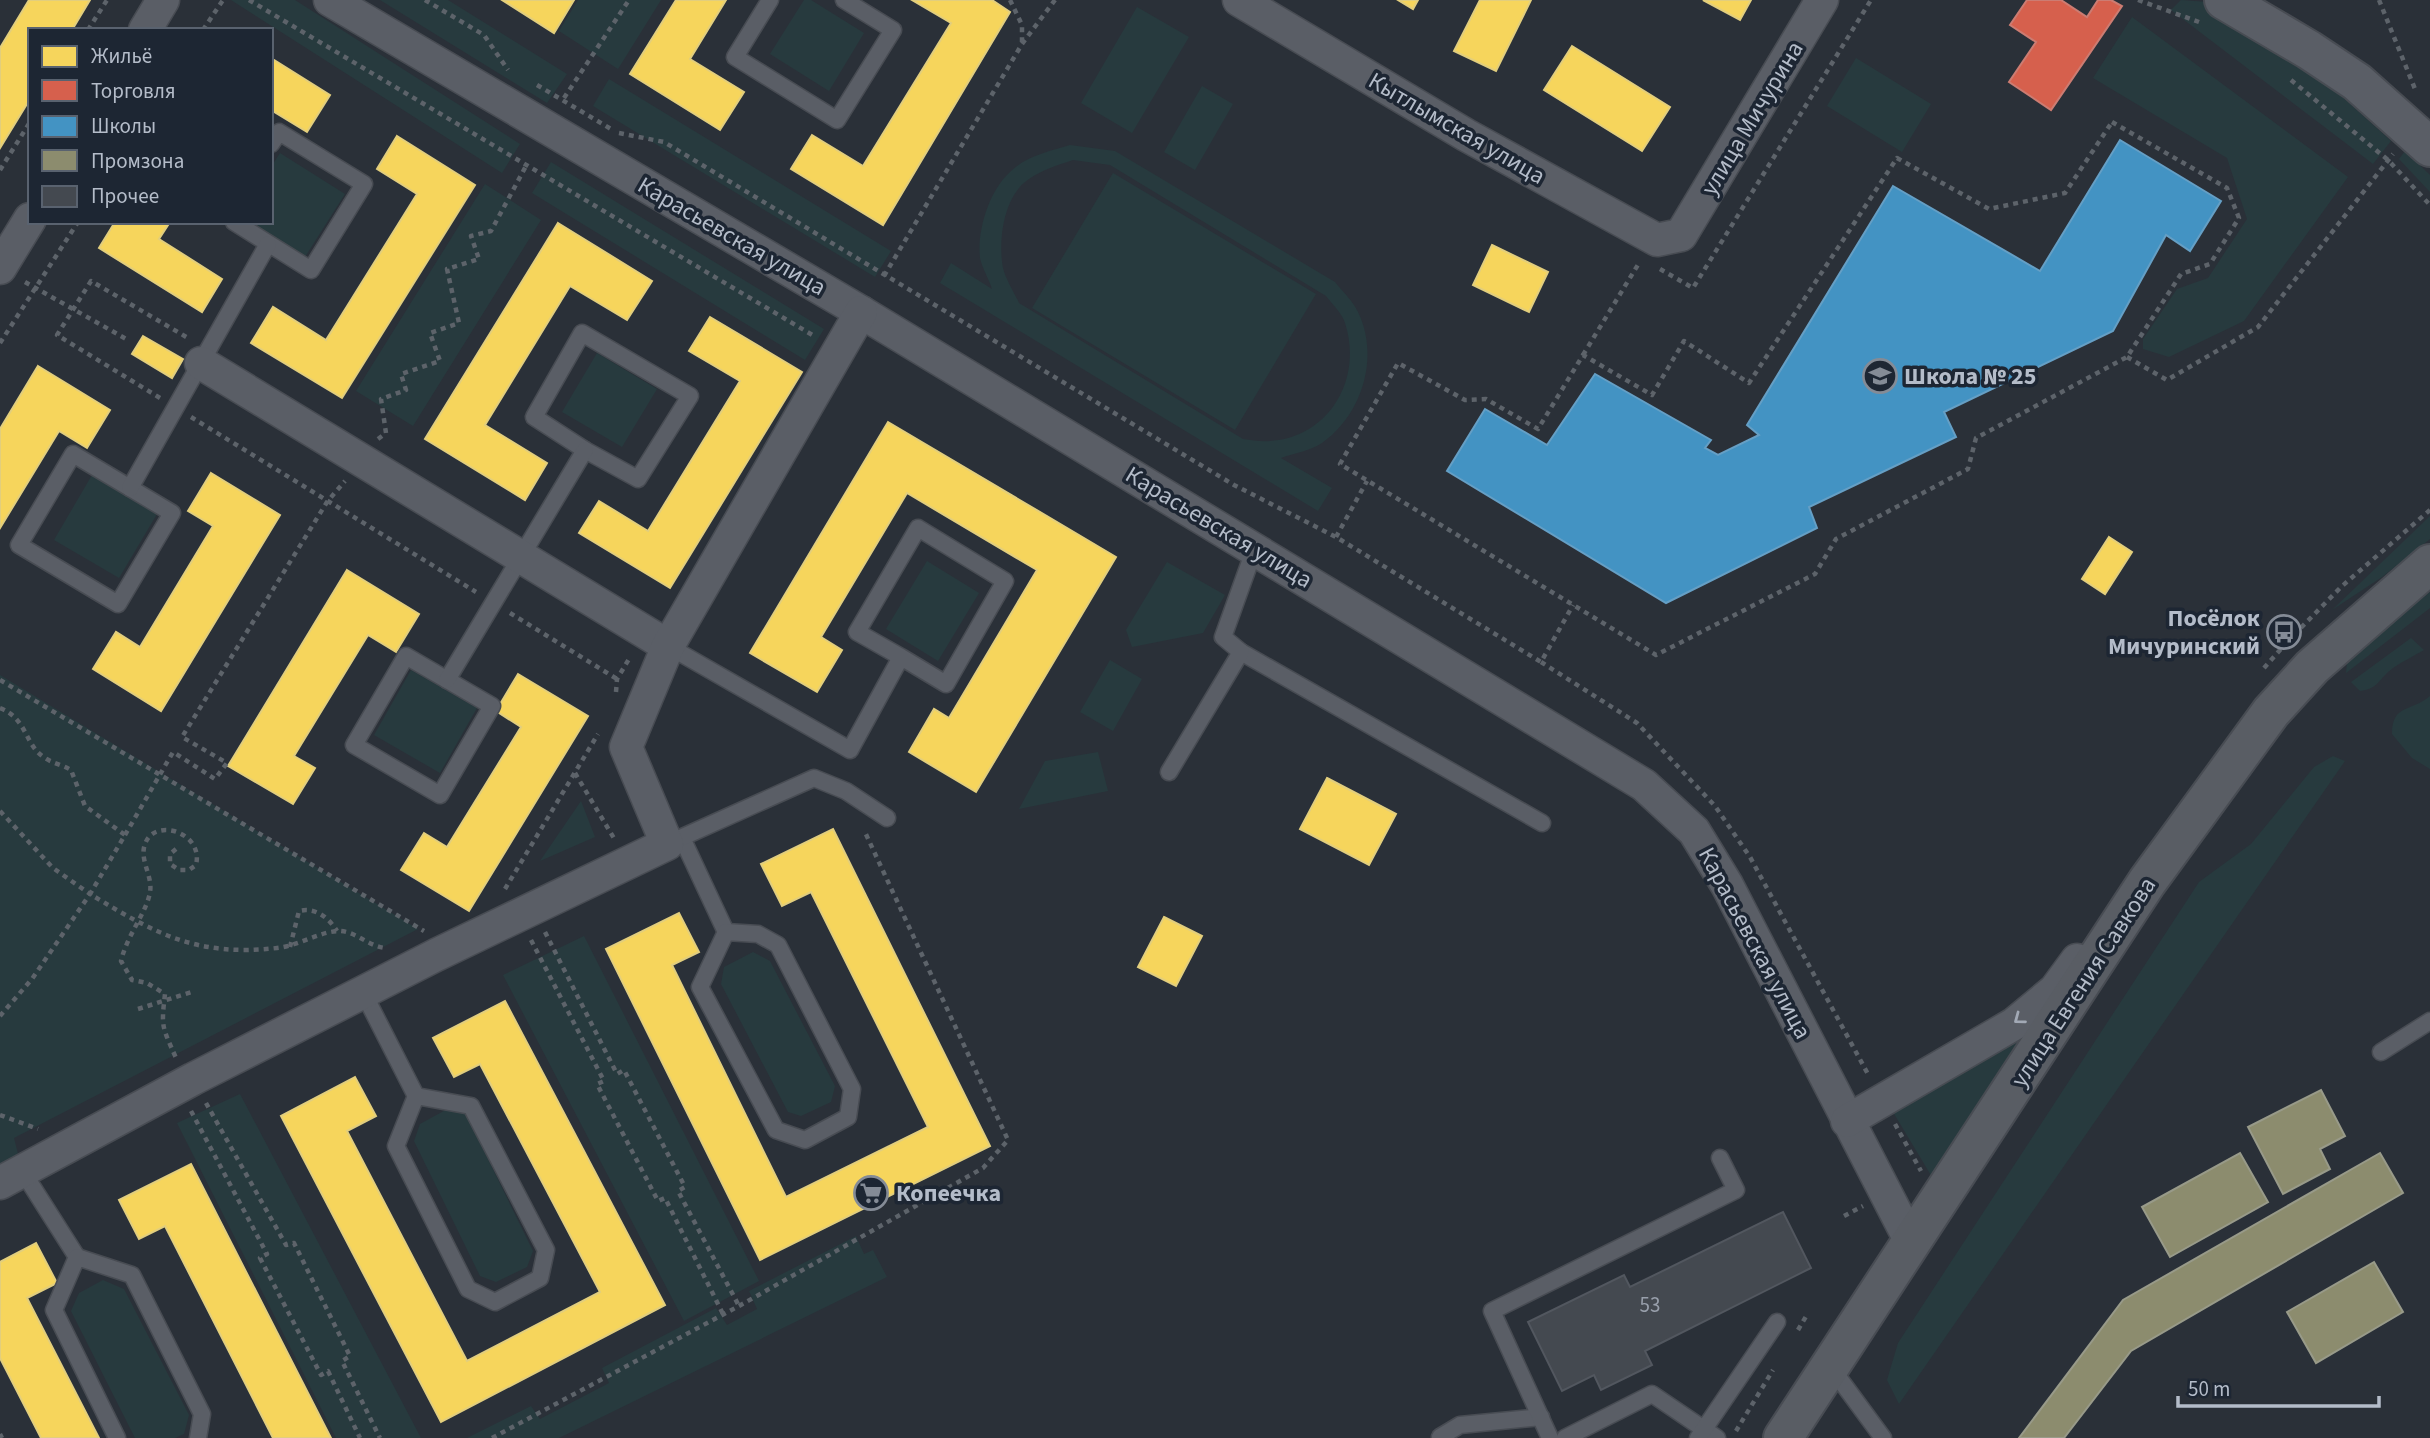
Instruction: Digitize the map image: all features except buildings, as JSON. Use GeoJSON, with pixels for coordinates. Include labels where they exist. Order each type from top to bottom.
{"type":"FeatureCollection","features":[{"type":"Feature","properties":{"kind":"main road","name":"улица Евгения Савкова"},"geometry":{"type":"LineString","coordinates":[[1783,1438],[2147,882],[2294,685],[2397,590],[2430,564]]}},
{"type":"Feature","properties":{"kind":"street"},"geometry":{"type":"LineString","coordinates":[[146,28],[163,0]]}},
{"type":"Feature","properties":{"kind":"street","name":"Карасьевская улица"},"geometry":{"type":"LineString","coordinates":[[330,0],[861,312],[1644,785],[1694,831],[1759,942],[1847,1121],[1912,1244]]}},
{"type":"Feature","properties":{"kind":"street","name":"Кытлымская улица"},"geometry":{"type":"LineString","coordinates":[[1238,0],[1466,135],[1657,240],[1681,235]]}},
{"type":"Feature","properties":{"kind":"street","name":"улица Мичурина"},"geometry":{"type":"LineString","coordinates":[[1681,235],[1822,0]]}},
{"type":"Feature","properties":{"kind":"street"},"geometry":{"type":"LineString","coordinates":[[2217,13],[2319,56],[2357,82],[2421,139]]}},
{"type":"Feature","properties":{"kind":"street"},"geometry":{"type":"LineString","coordinates":[[0,268],[28,222]]}},
{"type":"Feature","properties":{"kind":"street"},"geometry":{"type":"LineString","coordinates":[[11,1177],[363,992],[435,946],[518,906],[674,841],[626,747],[668,646],[861,312]]}},
{"type":"Feature","properties":{"kind":"street"},"geometry":{"type":"LineString","coordinates":[[201,363],[668,646]]}},
{"type":"Feature","properties":{"kind":"street"},"geometry":{"type":"LineString","coordinates":[[1847,1121],[2014,1024],[2055,990],[2125,894],[2147,882]]}},
{"type":"Feature","properties":{"kind":"lane"},"geometry":{"type":"LineString","coordinates":[[770,0],[735,57],[837,120],[893,30],[846,1]]}},
{"type":"Feature","properties":{"kind":"lane"},"geometry":{"type":"LineString","coordinates":[[237,224],[311,270],[363,184],[279,132],[273,141]]}},
{"type":"Feature","properties":{"kind":"lane"},"geometry":{"type":"LineString","coordinates":[[130,488],[268,244]]}},
{"type":"Feature","properties":{"kind":"lane"},"geometry":{"type":"LineString","coordinates":[[582,333],[690,396],[638,479],[585,450],[534,417],[582,333]]}},
{"type":"Feature","properties":{"kind":"lane"},"geometry":{"type":"LineString","coordinates":[[447,680],[585,450]]}},
{"type":"Feature","properties":{"kind":"lane"},"geometry":{"type":"LineString","coordinates":[[73,454],[130,488],[172,513],[118,604],[19,545],[73,454]]}},
{"type":"Feature","properties":{"kind":"lane"},"geometry":{"type":"LineString","coordinates":[[918,528],[1005,581],[946,684],[901,657],[857,632],[918,528]]}},
{"type":"Feature","properties":{"kind":"lane"},"geometry":{"type":"LineString","coordinates":[[1255,548],[1223,637],[1241,652],[1542,823]]}},
{"type":"Feature","properties":{"kind":"lane"},"geometry":{"type":"LineString","coordinates":[[668,646],[850,750],[901,657]]}},
{"type":"Feature","properties":{"kind":"lane"},"geometry":{"type":"LineString","coordinates":[[1169,772],[1241,652]]}},
{"type":"Feature","properties":{"kind":"lane"},"geometry":{"type":"LineString","coordinates":[[406,656],[447,680],[492,706],[440,795],[354,745],[406,656]]}},
{"type":"Feature","properties":{"kind":"lane"},"geometry":{"type":"LineString","coordinates":[[726,932],[674,841],[814,778],[846,791],[887,818]]}},
{"type":"Feature","properties":{"kind":"lane"},"geometry":{"type":"LineString","coordinates":[[726,932],[758,934],[778,945],[852,1089],[848,1117],[805,1139],[776,1130],[700,987],[726,932]]}},
{"type":"Feature","properties":{"kind":"lane"},"geometry":{"type":"LineString","coordinates":[[363,992],[416,1096],[396,1146],[468,1289],[495,1302],[540,1278],[546,1250],[471,1106],[416,1096]]}},
{"type":"Feature","properties":{"kind":"lane"},"geometry":{"type":"LineString","coordinates":[[2381,1052],[2430,1021]]}},
{"type":"Feature","properties":{"kind":"lane"},"geometry":{"type":"LineString","coordinates":[[1550,1438],[1492,1311],[1737,1190],[1720,1158]]}},
{"type":"Feature","properties":{"kind":"lane"},"geometry":{"type":"LineString","coordinates":[[11,1177],[77,1257],[132,1275],[202,1414],[198,1438]]}},
{"type":"Feature","properties":{"kind":"lane"},"geometry":{"type":"LineString","coordinates":[[77,1257],[54,1310],[117,1438]]}},
{"type":"Feature","properties":{"kind":"lane"},"geometry":{"type":"LineString","coordinates":[[1565,1438],[1652,1394],[1707,1435],[1777,1322]]}},
{"type":"Feature","properties":{"kind":"lane"},"geometry":{"type":"LineString","coordinates":[[1830,1366],[1883,1438]]}},
{"type":"Feature","properties":{"kind":"lane"},"geometry":{"type":"LineString","coordinates":[[1440,1437],[1460,1425],[1541,1417]]}},
{"type":"Feature","properties":{"kind":"path"},"geometry":{"type":"LineString","coordinates":[[89,28],[107,0]]}},
{"type":"Feature","properties":{"kind":"path"},"geometry":{"type":"LineString","coordinates":[[204,28],[223,0]]}},
{"type":"Feature","properties":{"kind":"path"},"geometry":{"type":"LineString","coordinates":[[249,0],[823,341]]}},
{"type":"Feature","properties":{"kind":"path"},"geometry":{"type":"LineString","coordinates":[[425,0],[484,35],[509,71],[520,76]]}},
{"type":"Feature","properties":{"kind":"path"},"geometry":{"type":"LineString","coordinates":[[564,98],[629,0]]}},
{"type":"Feature","properties":{"kind":"path"},"geometry":{"type":"LineString","coordinates":[[1010,0],[1022,25],[1022,44]]}},
{"type":"Feature","properties":{"kind":"path"},"geometry":{"type":"LineString","coordinates":[[884,276],[1022,44],[1055,0]]}},
{"type":"Feature","properties":{"kind":"path"},"geometry":{"type":"LineString","coordinates":[[2138,0],[2217,13]]}},
{"type":"Feature","properties":{"kind":"path"},"geometry":{"type":"LineString","coordinates":[[2127,357],[2167,380],[2258,327],[2388,160],[2421,139],[2425,113],[2388,28],[2379,0]]}},
{"type":"Feature","properties":{"kind":"path"},"geometry":{"type":"LineString","coordinates":[[2286,76],[2388,160],[2430,205]]}},
{"type":"Feature","properties":{"kind":"path"},"geometry":{"type":"LineString","coordinates":[[531,82],[564,98],[621,135],[664,142],[1234,485],[1336,537],[1542,662],[1573,605]]}},
{"type":"Feature","properties":{"kind":"path"},"geometry":{"type":"LineString","coordinates":[[2112,122],[2227,188],[2239,218],[2210,264],[2181,274],[2127,357],[1976,438],[1968,469],[1836,539],[1815,574],[1656,655],[1340,464],[1398,363],[1465,400],[1486,399],[1538,429],[1583,355],[1652,395],[1684,341],[1749,383],[1897,158],[1989,209],[2065,193],[2112,122]]}},
{"type":"Feature","properties":{"kind":"path"},"geometry":{"type":"LineString","coordinates":[[0,170],[28,125]]}},
{"type":"Feature","properties":{"kind":"path"},"geometry":{"type":"LineString","coordinates":[[0,343],[77,224]]}},
{"type":"Feature","properties":{"kind":"path"},"geometry":{"type":"LineString","coordinates":[[0,268],[128,340]]}},
{"type":"Feature","properties":{"kind":"path"},"geometry":{"type":"LineString","coordinates":[[91,281],[57,335],[617,679]]}},
{"type":"Feature","properties":{"kind":"path"},"geometry":{"type":"LineString","coordinates":[[1336,537],[1367,481]]}},
{"type":"Feature","properties":{"kind":"path"},"geometry":{"type":"LineString","coordinates":[[0,680],[435,946]]}},
{"type":"Feature","properties":{"kind":"path"},"geometry":{"type":"LineString","coordinates":[[0,708],[11,712],[24,725],[45,759],[71,770],[85,806],[125,835]]}},
{"type":"Feature","properties":{"kind":"path"},"geometry":{"type":"LineString","coordinates":[[0,1016],[32,979],[90,894],[173,752],[215,779],[227,763],[182,737]]}},
{"type":"Feature","properties":{"kind":"path"},"geometry":{"type":"LineString","coordinates":[[586,752],[518,906],[604,1081],[597,1084],[658,1201],[665,1198],[723,1314]]}},
{"type":"Feature","properties":{"kind":"path"},"geometry":{"type":"LineString","coordinates":[[575,773],[619,848]]}},
{"type":"Feature","properties":{"kind":"path"},"geometry":{"type":"LineString","coordinates":[[492,1438],[739,1306],[983,1168],[1008,1140],[846,791]]}},
{"type":"Feature","properties":{"kind":"path"},"geometry":{"type":"LineString","coordinates":[[0,811],[53,868],[136,921],[187,945],[231,950],[289,947],[337,931],[352,933],[373,946],[435,946]]}},
{"type":"Feature","properties":{"kind":"path"},"geometry":{"type":"LineString","coordinates":[[176,849],[170,853],[170,864],[179,870],[189,870],[196,865],[196,849],[188,837],[174,831],[160,831],[150,836],[144,845],[150,893],[125,942],[121,961],[132,980],[159,989],[165,994],[160,1014],[164,1036],[267,1254],[260,1258],[321,1375],[328,1371],[360,1438]]}},
{"type":"Feature","properties":{"kind":"path"},"geometry":{"type":"LineString","coordinates":[[518,906],[617,1074],[624,1070],[685,1187],[678,1191],[739,1306]]}},
{"type":"Feature","properties":{"kind":"path"},"geometry":{"type":"LineString","coordinates":[[289,947],[299,911],[308,909],[321,915],[337,931]]}},
{"type":"Feature","properties":{"kind":"path"},"geometry":{"type":"LineString","coordinates":[[138,1009],[195,991]]}},
{"type":"Feature","properties":{"kind":"path"},"geometry":{"type":"LineString","coordinates":[[186,1083],[286,1245],[294,1243],[350,1356],[342,1361],[380,1438]]}},
{"type":"Feature","properties":{"kind":"path"},"geometry":{"type":"LineString","coordinates":[[0,1115],[44,1131]]}},
{"type":"Feature","properties":{"kind":"path"},"geometry":{"type":"LineString","coordinates":[[1794,1336],[1808,1313]]}},
{"type":"Feature","properties":{"kind":"path"},"geometry":{"type":"LineString","coordinates":[[1731,1438],[1780,1359]]}},
{"type":"Feature","properties":{"kind":"green space"},"geometry":{"type":"Polygon","coordinates":[[[231,0],[295,0],[520,144],[502,173],[231,0]]]}},
{"type":"Feature","properties":{"kind":"green space"},"geometry":{"type":"Polygon","coordinates":[[[380,0],[448,0],[567,74],[547,103],[380,0]]]}},
{"type":"Feature","properties":{"kind":"green space"},"geometry":{"type":"Polygon","coordinates":[[[578,0],[661,0],[618,69],[559,31],[578,0]]]}},
{"type":"Feature","properties":{"kind":"green space"},"geometry":{"type":"Polygon","coordinates":[[[804,0],[811,0],[864,33],[829,91],[770,54],[804,0]]]}},
{"type":"Feature","properties":{"kind":"green space"},"geometry":{"type":"Polygon","coordinates":[[[2181,0],[2208,2],[2315,72],[2391,141],[2373,164],[2171,10],[2181,0]]]}},
{"type":"Feature","properties":{"kind":"green space"},"geometry":{"type":"Polygon","coordinates":[[[1137,7],[1189,37],[1132,133],[1081,103],[1137,7]]]}},
{"type":"Feature","properties":{"kind":"green space"},"geometry":{"type":"Polygon","coordinates":[[[2132,17],[2348,177],[2244,321],[2169,357],[2143,349],[2143,339],[2177,289],[2208,278],[2247,219],[2227,158],[2093,78],[2132,17]]]}},
{"type":"Feature","properties":{"kind":"green space"},"geometry":{"type":"Polygon","coordinates":[[[1856,58],[1931,104],[1902,152],[1827,106],[1856,58]]]}},
{"type":"Feature","properties":{"kind":"green space"},"geometry":{"type":"Polygon","coordinates":[[[609,79],[891,251],[875,277],[593,106],[609,79]]]}},
{"type":"Feature","properties":{"kind":"green space"},"geometry":{"type":"Polygon","coordinates":[[[1202,86],[1233,104],[1195,170],[1164,152],[1202,86]]]}},
{"type":"Feature","properties":{"kind":"green space"},"geometry":{"type":"Polygon","coordinates":[[[1070,145],[1115,151],[1335,282],[1353,304],[1364,329],[1367,348],[1367,366],[1357,401],[1348,417],[1322,443],[1281,458],[1332,488],[1318,511],[940,283],[951,263],[992,289],[980,258],[980,235],[990,200],[1016,166],[1038,155],[1070,145]],[[1073,160],[1029,179],[1013,196],[1004,220],[1001,245],[1004,272],[1019,303],[1243,439],[1267,441],[1291,437],[1310,429],[1337,401],[1345,383],[1349,344],[1345,323],[1339,312],[1326,296],[1110,165],[1073,160]]]}},
{"type":"Feature","properties":{"kind":"green space"},"geometry":{"type":"Polygon","coordinates":[[[2405,151],[2430,175],[2430,192],[2399,159],[2405,151]]]}},
{"type":"Feature","properties":{"kind":"green space"},"geometry":{"type":"Polygon","coordinates":[[[280,153],[345,194],[305,257],[252,224],[273,224],[273,164],[280,153]]]}},
{"type":"Feature","properties":{"kind":"green space"},"geometry":{"type":"Polygon","coordinates":[[[551,162],[824,329],[805,360],[532,193],[551,162]]]}},
{"type":"Feature","properties":{"kind":"green space"},"geometry":{"type":"Polygon","coordinates":[[[1113,173],[1316,294],[1235,430],[1032,308],[1113,173]]]}},
{"type":"Feature","properties":{"kind":"green space"},"geometry":{"type":"Polygon","coordinates":[[[485,184],[541,220],[413,426],[356,391],[485,184]]]}},
{"type":"Feature","properties":{"kind":"green space"},"geometry":{"type":"Polygon","coordinates":[[[597,353],[657,389],[622,447],[562,412],[597,353]]]}},
{"type":"Feature","properties":{"kind":"green space"},"geometry":{"type":"Polygon","coordinates":[[[92,475],[157,514],[119,578],[54,540],[92,475]]]}},
{"type":"Feature","properties":{"kind":"green space"},"geometry":{"type":"Polygon","coordinates":[[[2430,516],[2430,539],[2382,577],[2332,610],[2430,516]]]}},
{"type":"Feature","properties":{"kind":"green space"},"geometry":{"type":"Polygon","coordinates":[[[927,561],[979,593],[938,661],[886,629],[927,561]]]}},
{"type":"Feature","properties":{"kind":"green space"},"geometry":{"type":"Polygon","coordinates":[[[1167,562],[1225,595],[1203,633],[1132,647],[1126,630],[1167,562]]]}},
{"type":"Feature","properties":{"kind":"green space"},"geometry":{"type":"Polygon","coordinates":[[[2430,592],[2430,608],[2346,673],[2347,663],[2354,653],[2430,592]]]}},
{"type":"Feature","properties":{"kind":"green space"},"geometry":{"type":"Polygon","coordinates":[[[2411,638],[2424,650],[2393,668],[2371,688],[2360,691],[2351,682],[2411,638]]]}},
{"type":"Feature","properties":{"kind":"green space"},"geometry":{"type":"Polygon","coordinates":[[[1110,660],[1142,679],[1113,731],[1080,712],[1110,660]]]}},
{"type":"Feature","properties":{"kind":"green space"},"geometry":{"type":"Polygon","coordinates":[[[411,670],[477,708],[440,773],[374,735],[411,670]]]}},
{"type":"Feature","properties":{"kind":"green space"},"geometry":{"type":"Polygon","coordinates":[[[0,675],[418,929],[14,1138],[19,1158],[0,1166],[0,675]]]}},
{"type":"Feature","properties":{"kind":"green space"},"geometry":{"type":"Polygon","coordinates":[[[2430,696],[2430,769],[2412,758],[2392,734],[2395,718],[2399,713],[2430,696]]]}},
{"type":"Feature","properties":{"kind":"green space"},"geometry":{"type":"Polygon","coordinates":[[[1098,752],[1108,791],[1019,809],[1045,761],[1098,752]]]}},
{"type":"Feature","properties":{"kind":"green space"},"geometry":{"type":"Polygon","coordinates":[[[2333,756],[2345,761],[1899,1404],[1887,1380],[1898,1343],[2199,882],[2251,844],[2314,767],[2333,756]]]}},
{"type":"Feature","properties":{"kind":"green space"},"geometry":{"type":"Polygon","coordinates":[[[581,801],[595,837],[540,861],[581,801]]]}},
{"type":"Feature","properties":{"kind":"green space"},"geometry":{"type":"Polygon","coordinates":[[[584,936],[759,1281],[684,1321],[503,975],[584,936]]]}},
{"type":"Feature","properties":{"kind":"green space"},"geometry":{"type":"Polygon","coordinates":[[[753,952],[770,961],[835,1086],[831,1102],[801,1116],[788,1112],[721,984],[724,967],[753,952]]]}},
{"type":"Feature","properties":{"kind":"green space"},"geometry":{"type":"Polygon","coordinates":[[[2034,1027],[1932,1177],[1893,1112],[2034,1027]]]}},
{"type":"Feature","properties":{"kind":"green space"},"geometry":{"type":"Polygon","coordinates":[[[240,1094],[421,1438],[336,1438],[177,1123],[240,1094]]]}},
{"type":"Feature","properties":{"kind":"green space"},"geometry":{"type":"Polygon","coordinates":[[[451,1107],[466,1114],[533,1251],[527,1267],[496,1282],[480,1276],[414,1141],[420,1124],[451,1107]]]}},
{"type":"Feature","properties":{"kind":"green space"},"geometry":{"type":"Polygon","coordinates":[[[856,1236],[864,1254],[873,1250],[887,1277],[559,1438],[467,1438],[531,1406],[540,1419],[609,1383],[602,1368],[716,1308],[727,1325],[757,1309],[749,1291],[856,1236]]]}},
{"type":"Feature","properties":{"kind":"green space"},"geometry":{"type":"Polygon","coordinates":[[[103,1280],[124,1289],[189,1415],[184,1434],[175,1438],[135,1438],[71,1311],[79,1293],[103,1280]]]}},
{"type":"Feature","properties":{"kind":"place","name":"Школа № 25"},"geometry":{"type":"Point","coordinates":[1880,376]}},
{"type":"Feature","properties":{"kind":"place","name":"Посёлок Мичуринский"},"geometry":{"type":"Point","coordinates":[2284,632]}},
{"type":"Feature","properties":{"kind":"place","name":"Копеечка"},"geometry":{"type":"Point","coordinates":[871,1193]}}]}
